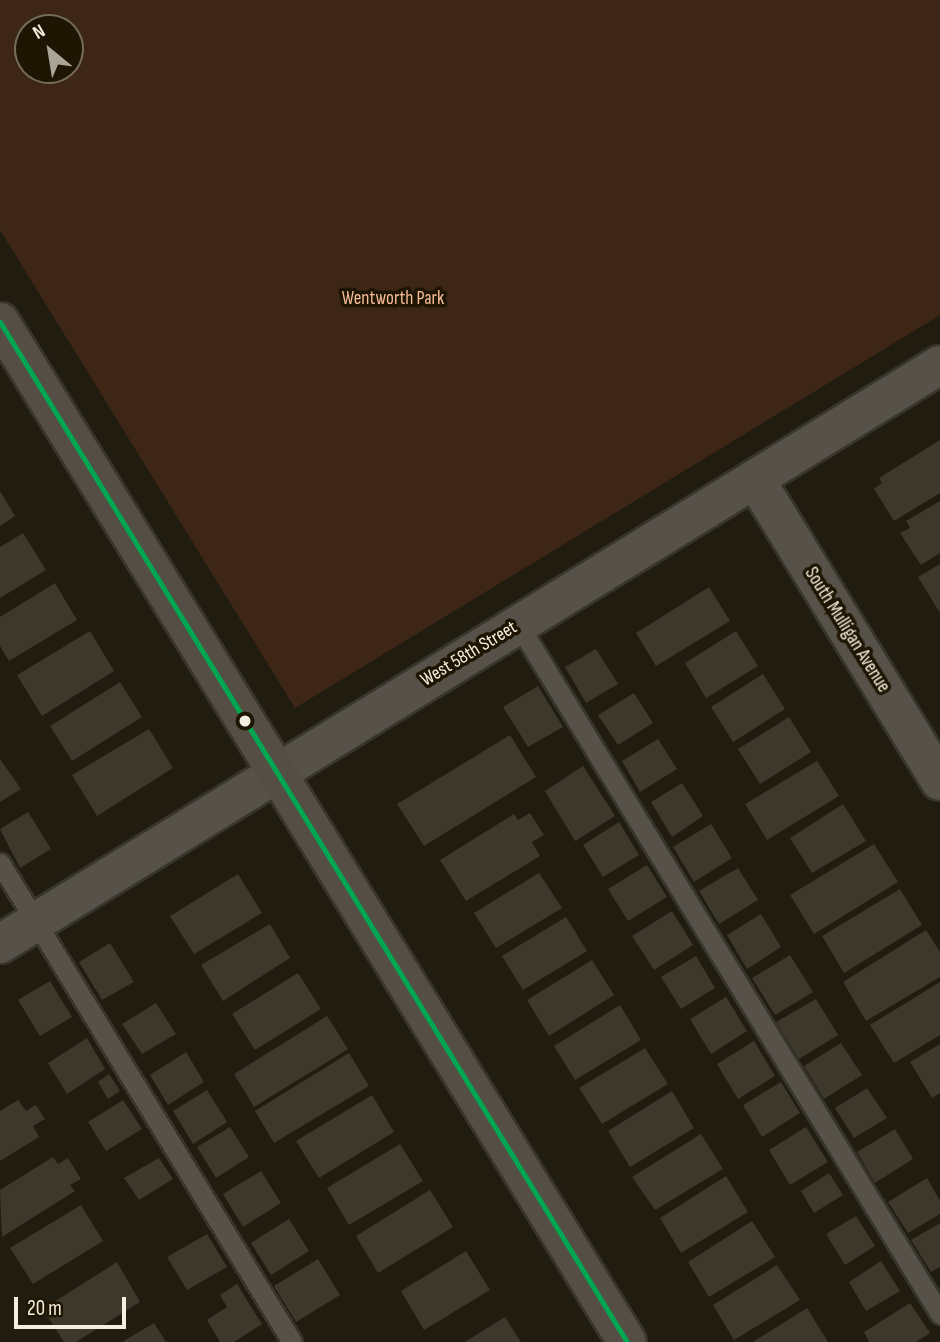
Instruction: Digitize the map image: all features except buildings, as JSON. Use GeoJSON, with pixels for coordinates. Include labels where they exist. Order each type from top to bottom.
{"type":"FeatureCollection","features":[{"type":"Feature","properties":{"kind":"street"},"geometry":{"type":"LineString","coordinates":[[0,322],[627,1342]]}},
{"type":"Feature","properties":{"kind":"street","name":"West 58th Street"},"geometry":{"type":"LineString","coordinates":[[0,944],[940,365]]}},
{"type":"Feature","properties":{"kind":"street","name":"South Mulligan Avenue"},"geometry":{"type":"LineString","coordinates":[[755,479],[940,780]]}},
{"type":"Feature","properties":{"kind":"lane"},"geometry":{"type":"LineString","coordinates":[[518,624],[940,1314]]}},
{"type":"Feature","properties":{"kind":"lane"},"geometry":{"type":"LineString","coordinates":[[0,863],[292,1342]]}},
{"type":"Feature","properties":{"kind":"green space","name":"Wentworth Park"},"geometry":{"type":"Polygon","coordinates":[[[0,0],[940,0],[940,315],[295,708],[0,230],[0,0]]]}},
{"type":"Feature","properties":{"kind":"transit line"},"geometry":{"type":"LineString","coordinates":[[0,322],[627,1342]]}}]}
